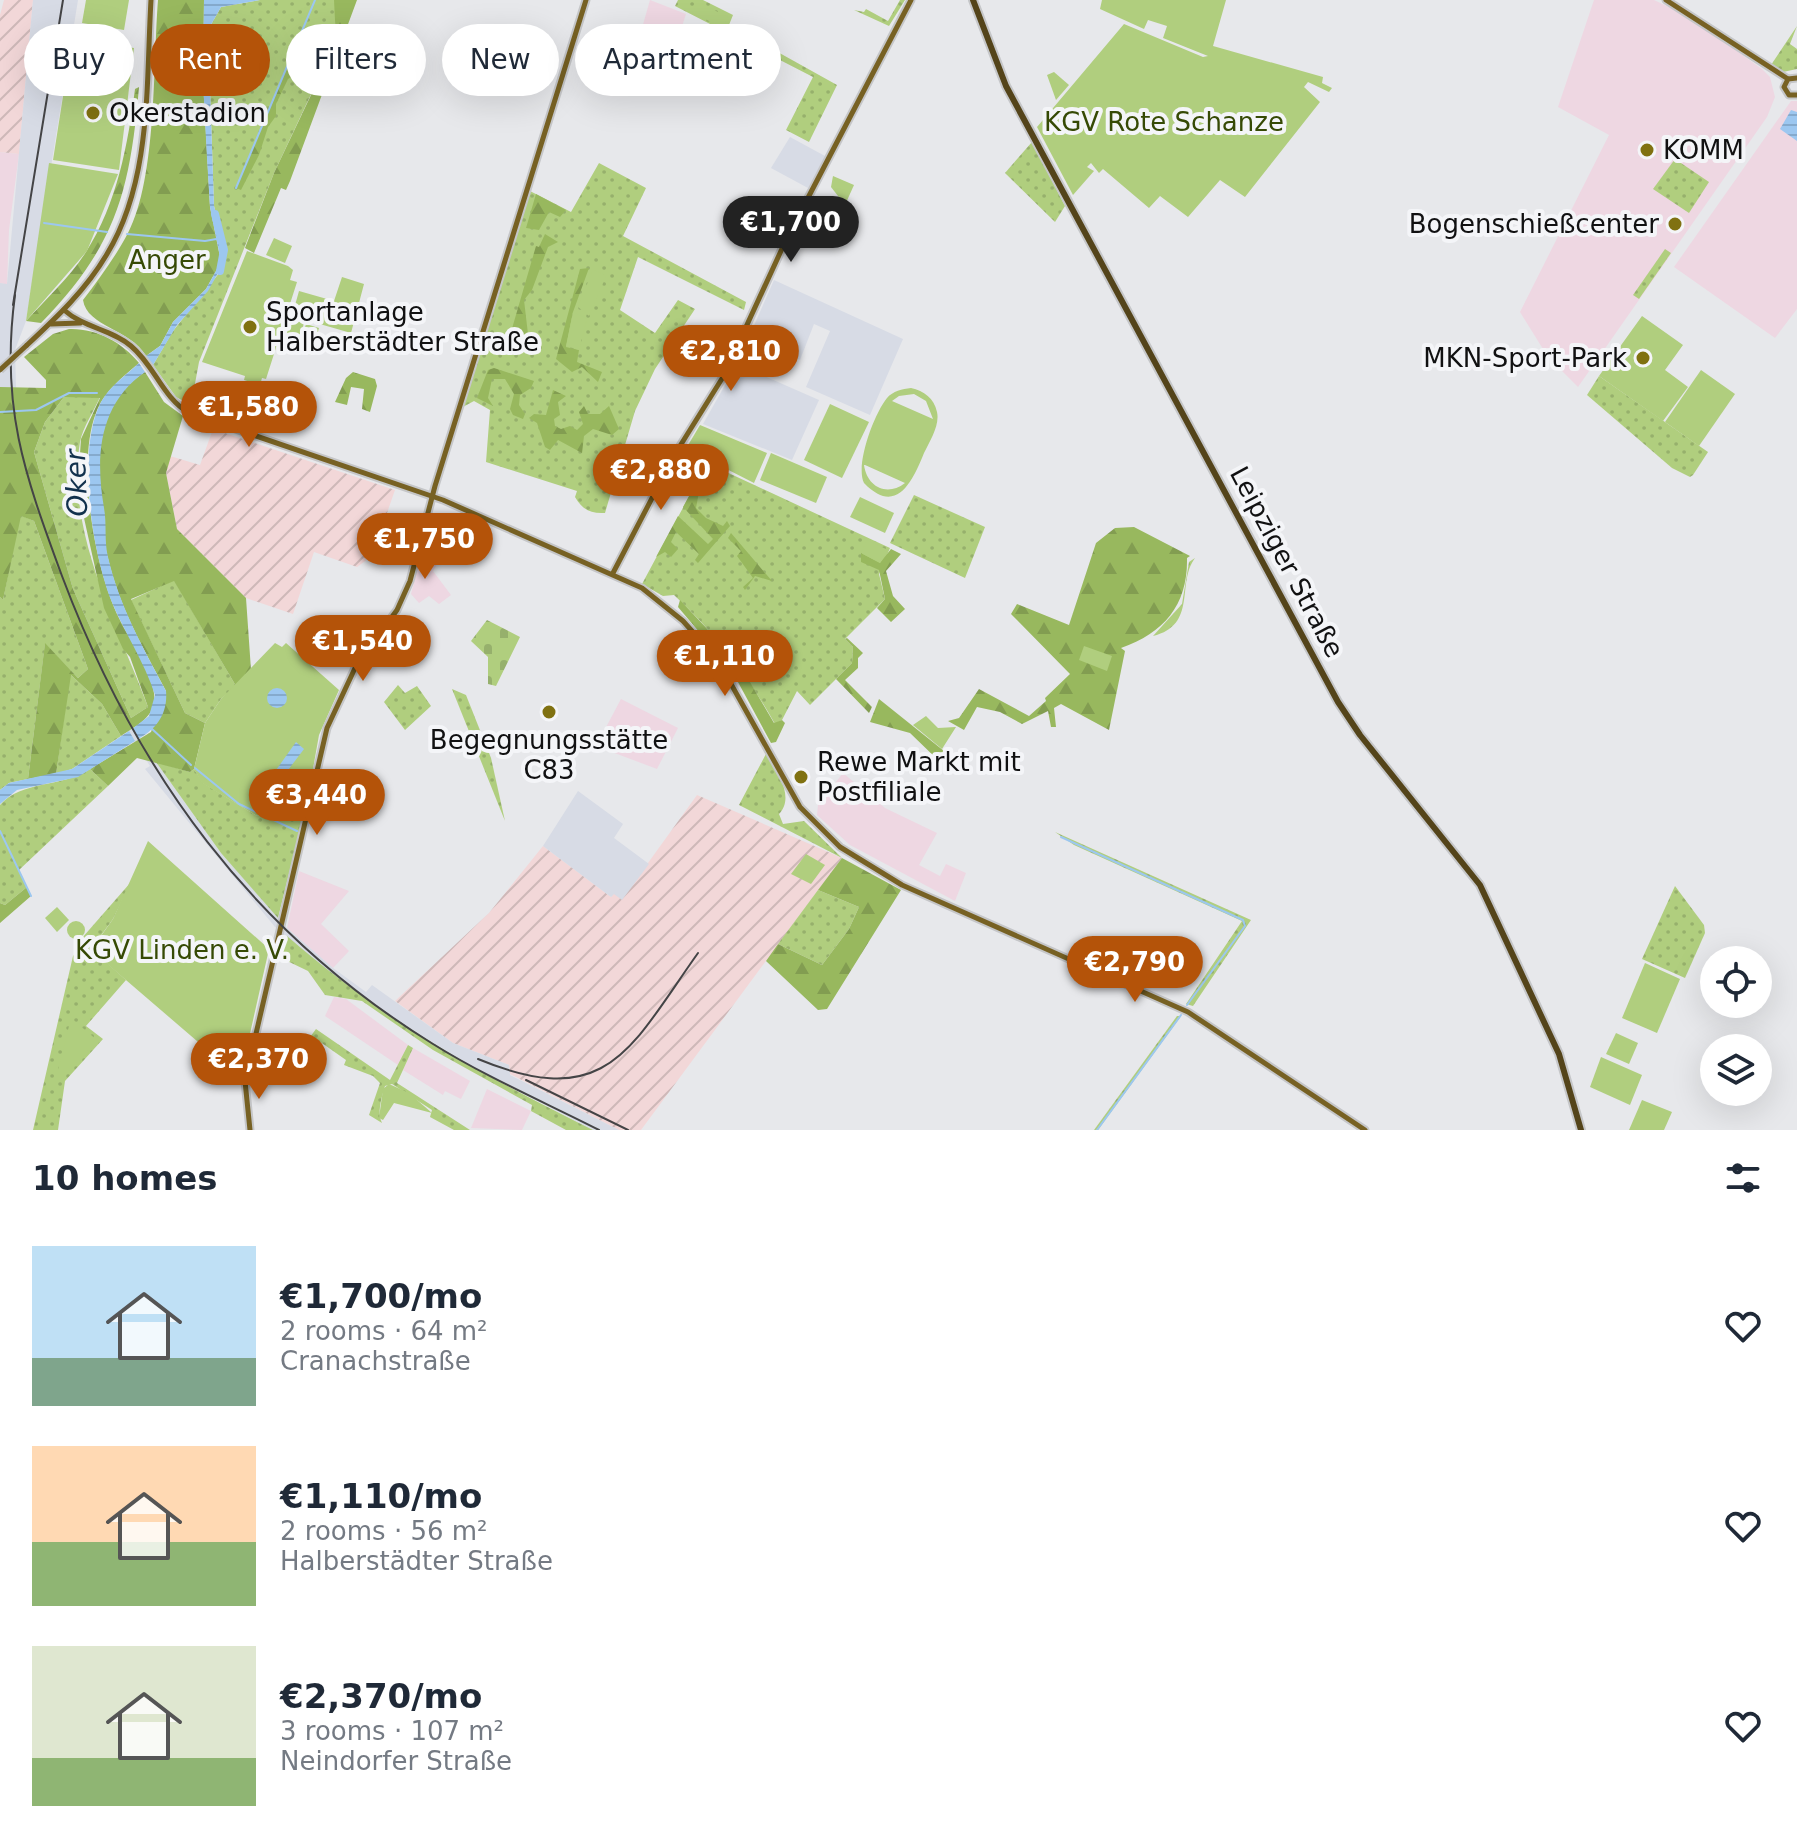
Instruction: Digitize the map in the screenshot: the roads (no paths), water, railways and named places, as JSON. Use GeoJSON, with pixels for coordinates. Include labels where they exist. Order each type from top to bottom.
{"type":"FeatureCollection","features":[{"type":"Feature","properties":{"kind":"main road"},"geometry":{"type":"LineString","coordinates":[[0,370],[64,310],[108,253],[134,188],[141,143],[151,0]]}},
{"type":"Feature","properties":{"kind":"main road"},"geometry":{"type":"LineString","coordinates":[[250,1130],[245,1081],[327,728],[356,666],[402,600],[586,0]]}},
{"type":"Feature","properties":{"kind":"main road"},"geometry":{"type":"LineString","coordinates":[[613,573],[675,454],[725,374],[802,209],[911,0]]}},
{"type":"Feature","properties":{"kind":"main road","name":"Leipziger Straße"},"geometry":{"type":"LineString","coordinates":[[973,0],[1006,86],[1338,702],[1360,735],[1471,870],[1489,902],[1559,1054],[1581,1130]]}},
{"type":"Feature","properties":{"kind":"main road"},"geometry":{"type":"LineString","coordinates":[[1666,0],[1703,21],[1786,81],[1797,78]]}},
{"type":"Feature","properties":{"kind":"main road"},"geometry":{"type":"LineString","coordinates":[[1786,81],[1787,94],[1797,95]]}},
{"type":"Feature","properties":{"kind":"main road"},"geometry":{"type":"LineString","coordinates":[[64,310],[82,323],[111,333],[135,350],[166,395],[199,418],[433,497],[613,573],[661,602],[707,647],[738,691],[800,807],[840,847],[902,885],[1188,1012],[1365,1130]]}},
{"type":"Feature","properties":{"kind":"main road"},"geometry":{"type":"LineString","coordinates":[[50,324],[82,323]]}},
{"type":"Feature","properties":{"kind":"water"},"geometry":{"type":"Polygon","coordinates":[[[204,0],[260,0],[221,7],[211,24],[204,24],[204,0]]]}},
{"type":"Feature","properties":{"kind":"water"},"geometry":{"type":"Polygon","coordinates":[[[204,96],[210,96],[214,206],[223,240],[223,264],[208,291],[177,325],[153,365],[146,356],[160,346],[173,322],[206,289],[221,262],[210,207],[204,96]]]}},
{"type":"Feature","properties":{"kind":"water"},"geometry":{"type":"Polygon","coordinates":[[[1791,110],[1797,112],[1797,141],[1780,129],[1791,110]]]}},
{"type":"Feature","properties":{"kind":"water"},"geometry":{"type":"Polygon","coordinates":[[[139,363],[145,372],[118,399],[109,415],[100,469],[107,551],[118,592],[166,691],[160,720],[138,739],[132,729],[149,716],[155,695],[104,579],[93,528],[88,473],[93,422],[101,402],[139,363]]]}},
{"type":"Feature","properties":{"kind":"water"},"geometry":{"type":"Polygon","coordinates":[[[277,688],[284,691],[287,698],[284,705],[277,708],[270,705],[267,698],[270,691],[277,688]]]}},
{"type":"Feature","properties":{"kind":"water"},"geometry":{"type":"Polygon","coordinates":[[[129,731],[135,741],[78,777],[17,790],[0,804],[0,790],[9,783],[72,769],[129,731]]]}},
{"type":"Feature","properties":{"kind":"water"},"geometry":{"type":"Polygon","coordinates":[[[296,742],[304,749],[276,786],[269,780],[296,742]]]}},
{"type":"Feature","properties":{"kind":"waterway"},"geometry":{"type":"LineString","coordinates":[[236,188],[315,0]]}},
{"type":"Feature","properties":{"kind":"waterway","name":"Oker"},"geometry":{"type":"LineString","coordinates":[[215,214],[224,250],[220,271]]}},
{"type":"Feature","properties":{"kind":"waterway"},"geometry":{"type":"LineString","coordinates":[[44,223],[107,232]]}},
{"type":"Feature","properties":{"kind":"waterway"},"geometry":{"type":"LineString","coordinates":[[127,234],[205,241],[222,238]]}},
{"type":"Feature","properties":{"kind":"waterway"},"geometry":{"type":"LineString","coordinates":[[0,412],[36,410],[69,393],[97,393]]}},
{"type":"Feature","properties":{"kind":"waterway"},"geometry":{"type":"LineString","coordinates":[[151,728],[191,765]]}},
{"type":"Feature","properties":{"kind":"waterway"},"geometry":{"type":"LineString","coordinates":[[195,768],[239,804],[297,831]]}},
{"type":"Feature","properties":{"kind":"waterway"},"geometry":{"type":"LineString","coordinates":[[0,831],[31,896]]}},
{"type":"Feature","properties":{"kind":"waterway"},"geometry":{"type":"LineString","coordinates":[[1061,837],[1243,920],[1245,926],[1187,1005]]}},
{"type":"Feature","properties":{"kind":"waterway"},"geometry":{"type":"LineString","coordinates":[[1097,1130],[1181,1015]]}},
{"type":"Feature","properties":{"kind":"railway"},"geometry":{"type":"LineString","coordinates":[[13,305],[63,0]]}},
{"type":"Feature","properties":{"kind":"railway"},"geometry":{"type":"LineString","coordinates":[[15,295],[11,335],[13,406],[26,471],[62,576],[92,648],[126,716],[164,781],[207,842],[256,899],[309,951],[368,1000],[453,1056],[599,1130]]}},
{"type":"Feature","properties":{"kind":"railway"},"geometry":{"type":"LineString","coordinates":[[478,1059],[522,1074],[558,1078],[587,1074],[612,1062],[654,1017],[698,953]]}},
{"type":"Feature","properties":{"kind":"railway"},"geometry":{"type":"LineString","coordinates":[[526,1080],[628,1130]]}},
{"type":"Feature","properties":{"kind":"place","name":"Okerstadion"},"geometry":{"type":"Point","coordinates":[93,113]}},
{"type":"Feature","properties":{"kind":"place","name":"KOMM"},"geometry":{"type":"Point","coordinates":[1647,150]}},
{"type":"Feature","properties":{"kind":"place","name":"Bogenschießcenter"},"geometry":{"type":"Point","coordinates":[1675,224]}},
{"type":"Feature","properties":{"kind":"place","name":"Sportanlage Halberstädter Straße"},"geometry":{"type":"Point","coordinates":[250,327]}},
{"type":"Feature","properties":{"kind":"place","name":"MKN-Sport-Park"},"geometry":{"type":"Point","coordinates":[1643,358]}},
{"type":"Feature","properties":{"kind":"place","name":"Begegnungsstätte C83"},"geometry":{"type":"Point","coordinates":[549,712]}},
{"type":"Feature","properties":{"kind":"place","name":"Rewe Markt mit Postfiliale"},"geometry":{"type":"Point","coordinates":[801,777]}},
{"type":"Feature","properties":{"kind":"park label","name":"KGV Rote Schanze"},"geometry":{"type":"Point","coordinates":[1164,122]}},
{"type":"Feature","properties":{"kind":"park label","name":"Anger"},"geometry":{"type":"Point","coordinates":[167,260]}},
{"type":"Feature","properties":{"kind":"park label","name":"KGV Linden e. V."},"geometry":{"type":"Point","coordinates":[182,950]}}]}
